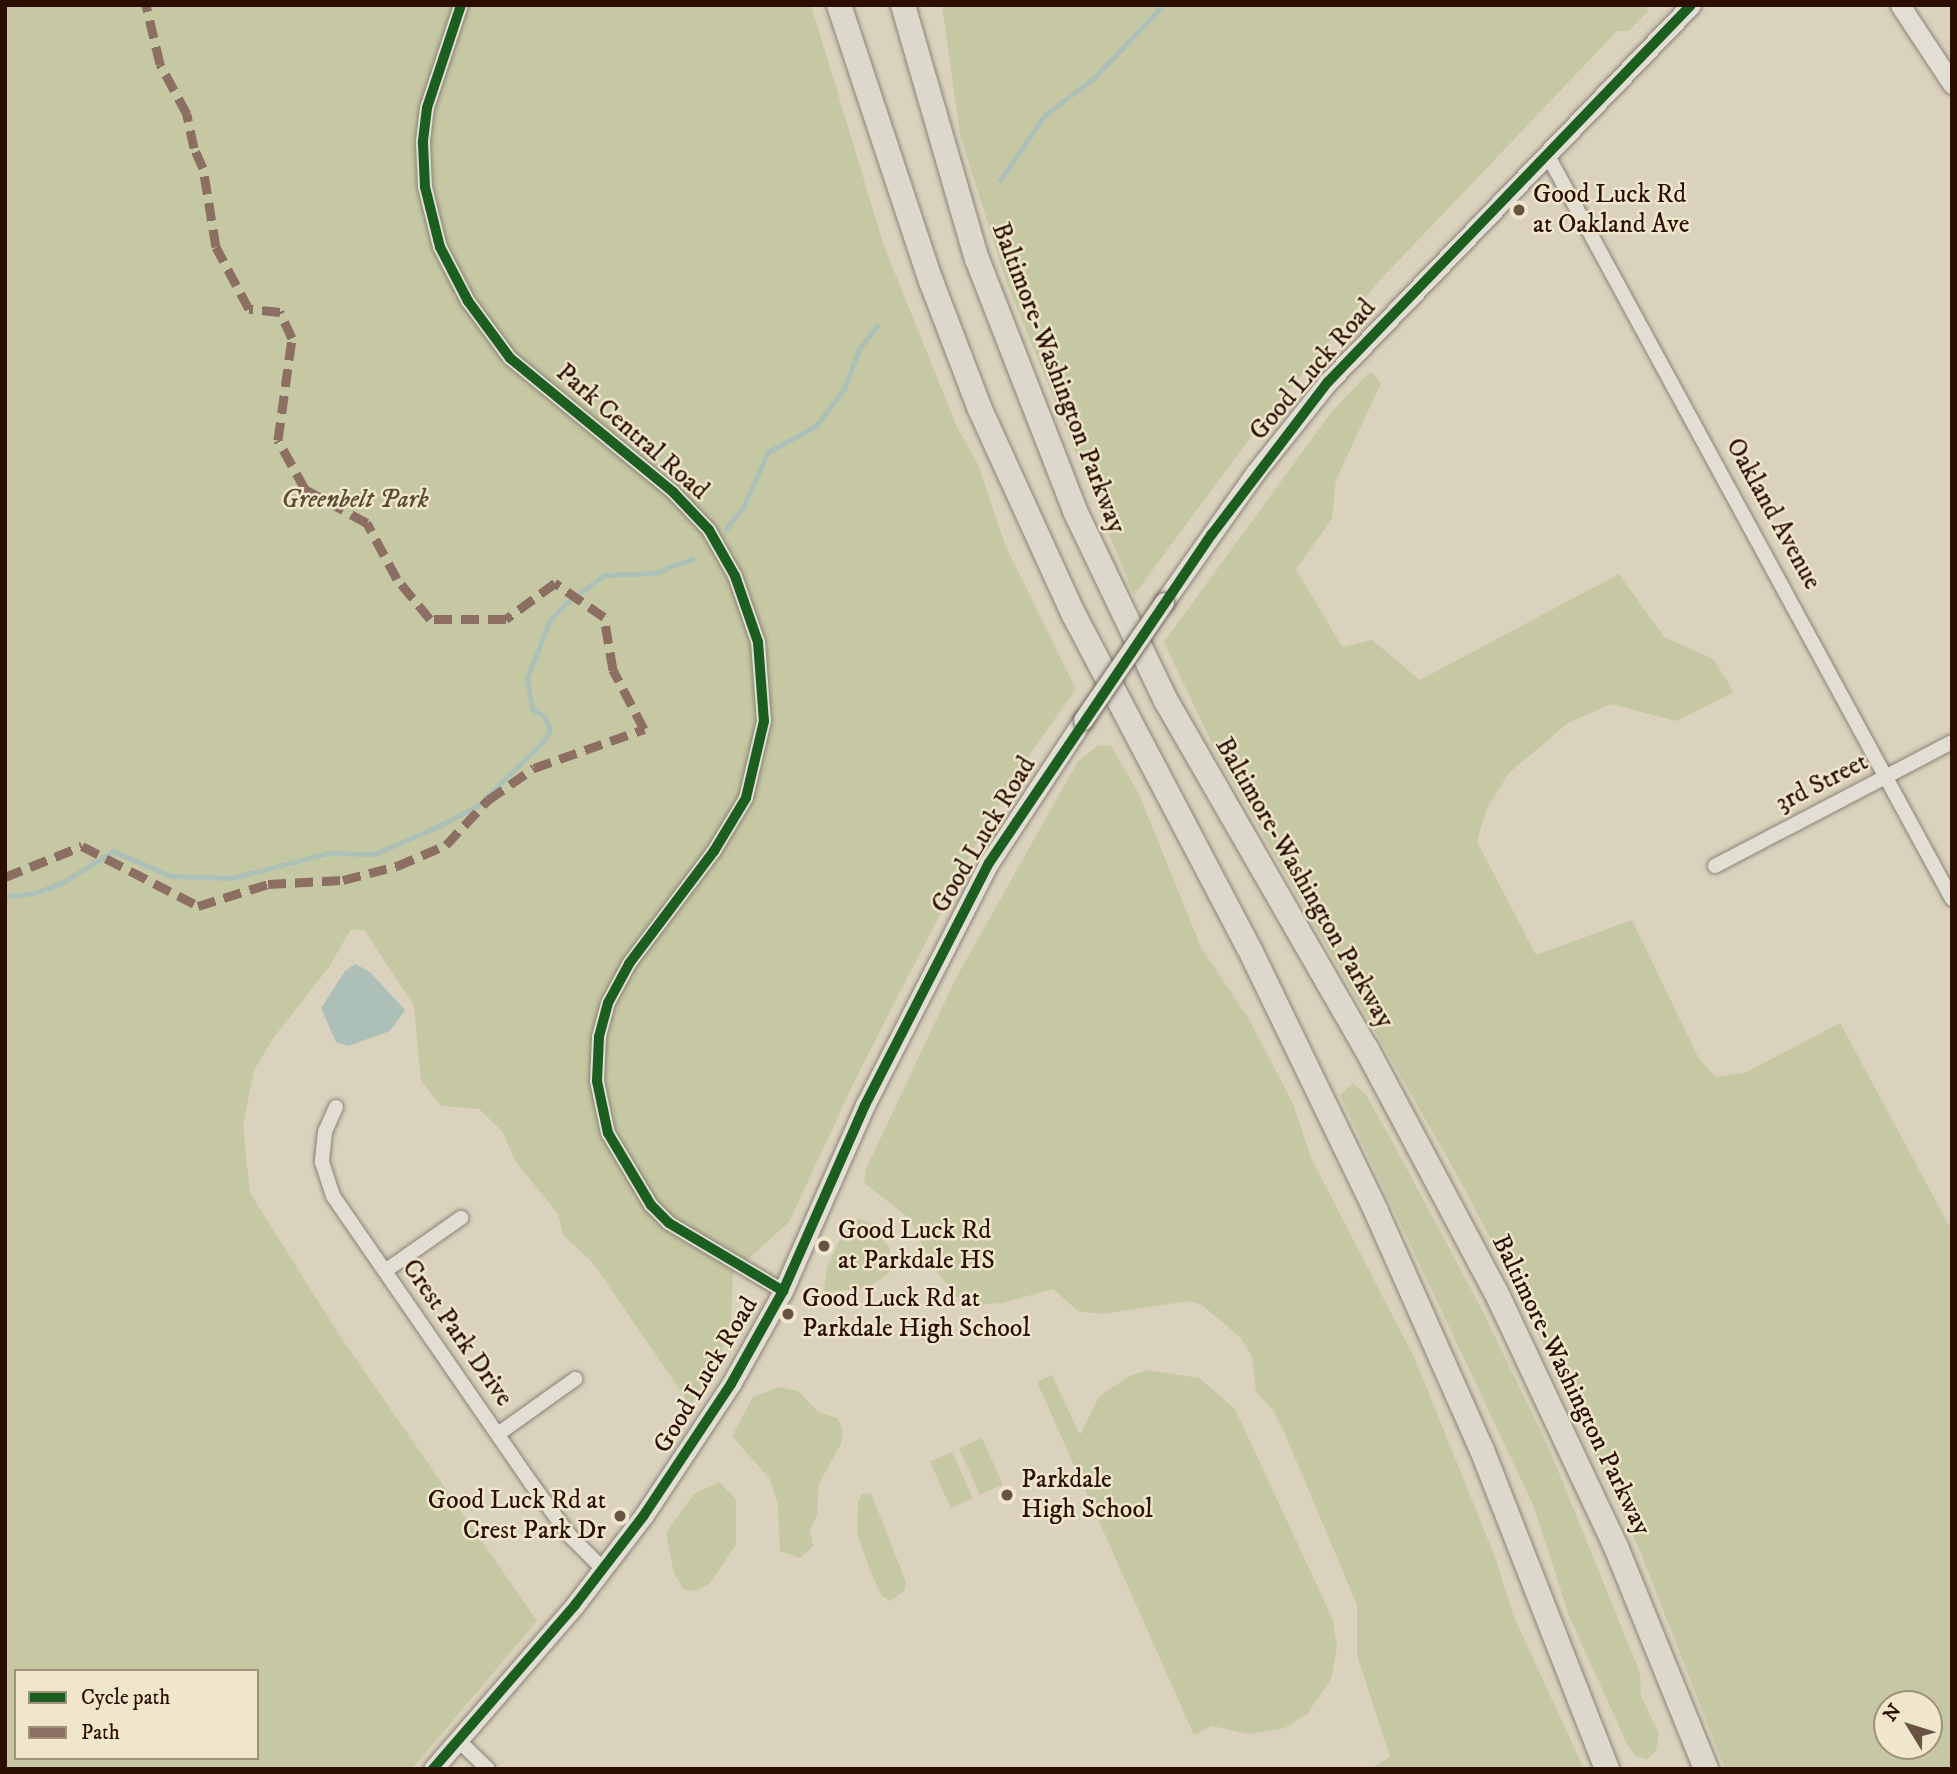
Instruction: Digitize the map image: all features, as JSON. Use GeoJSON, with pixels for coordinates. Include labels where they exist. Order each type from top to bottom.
{"type":"FeatureCollection","features":[{"type":"Feature","properties":{"kind":"highway"},"geometry":{"type":"LineString","coordinates":[[839,5],[926,269],[979,407],[1074,615],[1249,948],[1376,1211],[1482,1450],[1607,1769]]}},
{"type":"Feature","properties":{"kind":"highway","name":"Baltimore-Washington Parkway"},"geometry":{"type":"LineString","coordinates":[[903,5],[977,259],[1075,511],[1165,699],[1366,1048],[1496,1292],[1616,1547],[1706,1769]]}},
{"type":"Feature","properties":{"kind":"main road","name":"Good Luck Road"},"geometry":{"type":"LineString","coordinates":[[433,1769],[602,1568],[696,1439],[783,1291],[865,1105],[989,863],[1083,720],[1255,473],[1328,382],[1691,5]]}},
{"type":"Feature","properties":{"kind":"main road"},"geometry":{"type":"LineString","coordinates":[[1904,7],[1952,84]]}},
{"type":"Feature","properties":{"kind":"street","name":"Park Central Road"},"geometry":{"type":"LineString","coordinates":[[461,5],[427,108],[423,143],[425,187],[440,247],[468,301],[510,358],[673,492],[709,530],[735,576],[758,642],[764,721],[746,798],[714,851],[629,964],[614,993],[599,1037],[597,1081],[608,1133],[651,1205],[669,1223],[783,1291]]}},
{"type":"Feature","properties":{"kind":"street","name":"Oakland Avenue"},"geometry":{"type":"LineString","coordinates":[[1547,154],[1952,899]]}},
{"type":"Feature","properties":{"kind":"street","name":"3rd Street"},"geometry":{"type":"LineString","coordinates":[[1714,866],[1952,742]]}},
{"type":"Feature","properties":{"kind":"street","name":"Crest Park Drive"},"geometry":{"type":"LineString","coordinates":[[336,1107],[323,1148],[327,1184],[570,1536],[602,1568]]}},
{"type":"Feature","properties":{"kind":"street"},"geometry":{"type":"LineString","coordinates":[[385,1271],[461,1218]]}},
{"type":"Feature","properties":{"kind":"street"},"geometry":{"type":"LineString","coordinates":[[498,1434],[575,1379]]}},
{"type":"Feature","properties":{"kind":"street"},"geometry":{"type":"LineString","coordinates":[[458,1740],[488,1769]]}},
{"type":"Feature","properties":{"kind":"green space","name":"Greenbelt Park"},"geometry":{"type":"Polygon","coordinates":[[[5,5],[811,5],[884,246],[957,427],[978,464],[1006,547],[1076,689],[1023,764],[974,848],[857,1076],[789,1222],[733,1273],[731,1320],[722,1350],[691,1406],[593,1263],[563,1235],[558,1214],[516,1162],[502,1131],[479,1109],[441,1106],[421,1081],[414,1006],[365,931],[351,929],[329,967],[274,1037],[254,1070],[243,1125],[250,1193],[340,1336],[537,1621],[412,1769],[5,1769],[5,5]]]}},
{"type":"Feature","properties":{"kind":"green space"},"geometry":{"type":"Polygon","coordinates":[[[942,5],[1645,5],[1648,11],[1629,31],[1617,31],[1381,279],[1256,430],[1134,595],[1006,281],[960,135],[942,5]]]}},
{"type":"Feature","properties":{"kind":"green space"},"geometry":{"type":"Polygon","coordinates":[[[1371,371],[1381,383],[1336,480],[1332,519],[1296,569],[1342,647],[1372,640],[1420,680],[1619,574],[1664,637],[1713,659],[1734,692],[1676,721],[1611,704],[1568,723],[1509,773],[1486,810],[1477,842],[1536,955],[1632,920],[1699,1059],[1716,1077],[1747,1072],[1840,1023],[1952,1231],[1952,1769],[1725,1769],[1640,1551],[1522,1299],[1456,1173],[1216,752],[1164,642],[1333,410],[1371,371]]]}},
{"type":"Feature","properties":{"kind":"green space"},"geometry":{"type":"Polygon","coordinates":[[[1099,745],[1111,746],[1138,792],[1201,947],[1250,1021],[1293,1104],[1311,1158],[1415,1359],[1495,1557],[1513,1615],[1584,1769],[1370,1769],[1390,1757],[1357,1655],[1357,1605],[1285,1434],[1273,1410],[1256,1392],[1252,1356],[1240,1337],[1202,1305],[1189,1301],[1102,1314],[1078,1311],[1053,1289],[1003,1303],[973,1305],[960,1301],[934,1268],[909,1218],[864,1183],[866,1169],[956,978],[1078,761],[1099,745]]]}},
{"type":"Feature","properties":{"kind":"green space"},"geometry":{"type":"Polygon","coordinates":[[[1353,1083],[1366,1095],[1391,1139],[1481,1308],[1548,1446],[1640,1673],[1641,1696],[1659,1734],[1656,1751],[1647,1759],[1635,1756],[1628,1746],[1569,1616],[1534,1507],[1340,1095],[1353,1083]]]}},
{"type":"Feature","properties":{"kind":"green space"},"geometry":{"type":"Polygon","coordinates":[[[859,1219],[873,1224],[890,1249],[889,1273],[868,1288],[824,1292],[827,1267],[846,1227],[859,1219]]]}},
{"type":"Feature","properties":{"kind":"green space"},"geometry":{"type":"Polygon","coordinates":[[[1148,1370],[1199,1378],[1235,1409],[1333,1620],[1337,1647],[1331,1679],[1307,1714],[1285,1728],[1249,1734],[1212,1726],[1194,1735],[1037,1382],[1052,1375],[1080,1435],[1099,1397],[1129,1376],[1148,1370]]]}},
{"type":"Feature","properties":{"kind":"green space"},"geometry":{"type":"Polygon","coordinates":[[[779,1387],[798,1391],[818,1412],[837,1418],[843,1431],[841,1444],[819,1483],[817,1515],[810,1530],[813,1546],[800,1558],[780,1551],[778,1504],[769,1478],[732,1436],[753,1397],[779,1387]]]}},
{"type":"Feature","properties":{"kind":"green space"},"geometry":{"type":"Polygon","coordinates":[[[982,1438],[1003,1485],[980,1495],[959,1448],[982,1438]]]}},
{"type":"Feature","properties":{"kind":"green space"},"geometry":{"type":"Polygon","coordinates":[[[952,1452],[973,1499],[951,1508],[930,1462],[952,1452]]]}},
{"type":"Feature","properties":{"kind":"green space"},"geometry":{"type":"Polygon","coordinates":[[[719,1482],[736,1499],[736,1545],[710,1583],[696,1591],[684,1590],[674,1573],[666,1533],[694,1494],[719,1482]]]}},
{"type":"Feature","properties":{"kind":"green space"},"geometry":{"type":"Polygon","coordinates":[[[871,1493],[906,1582],[904,1591],[890,1601],[882,1596],[857,1533],[858,1501],[862,1494],[871,1493]]]}},
{"type":"Feature","properties":{"kind":"shaded area"},"geometry":{"type":"Polygon","coordinates":[[[355,964],[370,972],[405,1010],[390,1031],[348,1046],[336,1042],[321,1008],[345,971],[355,964]]]}},
{"type":"Feature","properties":{"kind":"waterway"},"geometry":{"type":"LineString","coordinates":[[1000,180],[1045,115],[1094,78],[1163,5]]}},
{"type":"Feature","properties":{"kind":"waterway"},"geometry":{"type":"LineString","coordinates":[[726,529],[743,507],[768,452],[816,426],[844,389],[859,349],[877,326]]}},
{"type":"Feature","properties":{"kind":"waterway"},"geometry":{"type":"LineString","coordinates":[[5,897],[34,893],[62,883],[113,851],[171,876],[231,878],[329,853],[375,854],[441,825],[477,806],[544,741],[550,729],[544,717],[532,709],[527,678],[550,620],[565,604],[604,575],[655,573],[692,559]]}},
{"type":"Feature","properties":{"kind":"marked path"},"geometry":{"type":"LineString","coordinates":[[5,877],[82,846],[198,906],[268,884],[343,880],[397,866],[446,845],[488,800],[534,768],[644,729],[613,670],[604,617],[555,583],[506,619],[430,619],[397,579],[367,523],[305,489],[278,440],[292,338],[280,312],[249,309],[216,247],[203,168],[194,148],[187,114],[160,64],[146,5]]}},
{"type":"Feature","properties":{"kind":"cycle path"},"geometry":{"type":"LineString","coordinates":[[461,5],[427,108],[423,143],[425,187],[440,247],[468,301],[510,358],[673,492],[709,530],[735,576],[758,642],[764,721],[746,798],[714,851],[629,964],[608,1003],[599,1037],[597,1081],[608,1133],[651,1205],[669,1223],[783,1291]]}},
{"type":"Feature","properties":{"kind":"cycle path"},"geometry":{"type":"LineString","coordinates":[[433,1769],[575,1605],[644,1515],[731,1384],[783,1291],[865,1105],[989,863],[1212,534],[1328,382],[1691,5]]}},
{"type":"Feature","properties":{"kind":"place","name":"Good Luck Rd at Oakland Ave"},"geometry":{"type":"Point","coordinates":[1519,210]}},
{"type":"Feature","properties":{"kind":"place","name":"Good Luck Rd at Parkdale HS"},"geometry":{"type":"Point","coordinates":[824,1246]}},
{"type":"Feature","properties":{"kind":"place","name":"Good Luck Rd at Parkdale High School"},"geometry":{"type":"Point","coordinates":[788,1314]}},
{"type":"Feature","properties":{"kind":"place","name":"Parkdale High School"},"geometry":{"type":"Point","coordinates":[1007,1495]}},
{"type":"Feature","properties":{"kind":"place","name":"Good Luck Rd at Crest Park Dr"},"geometry":{"type":"Point","coordinates":[620,1516]}}]}
